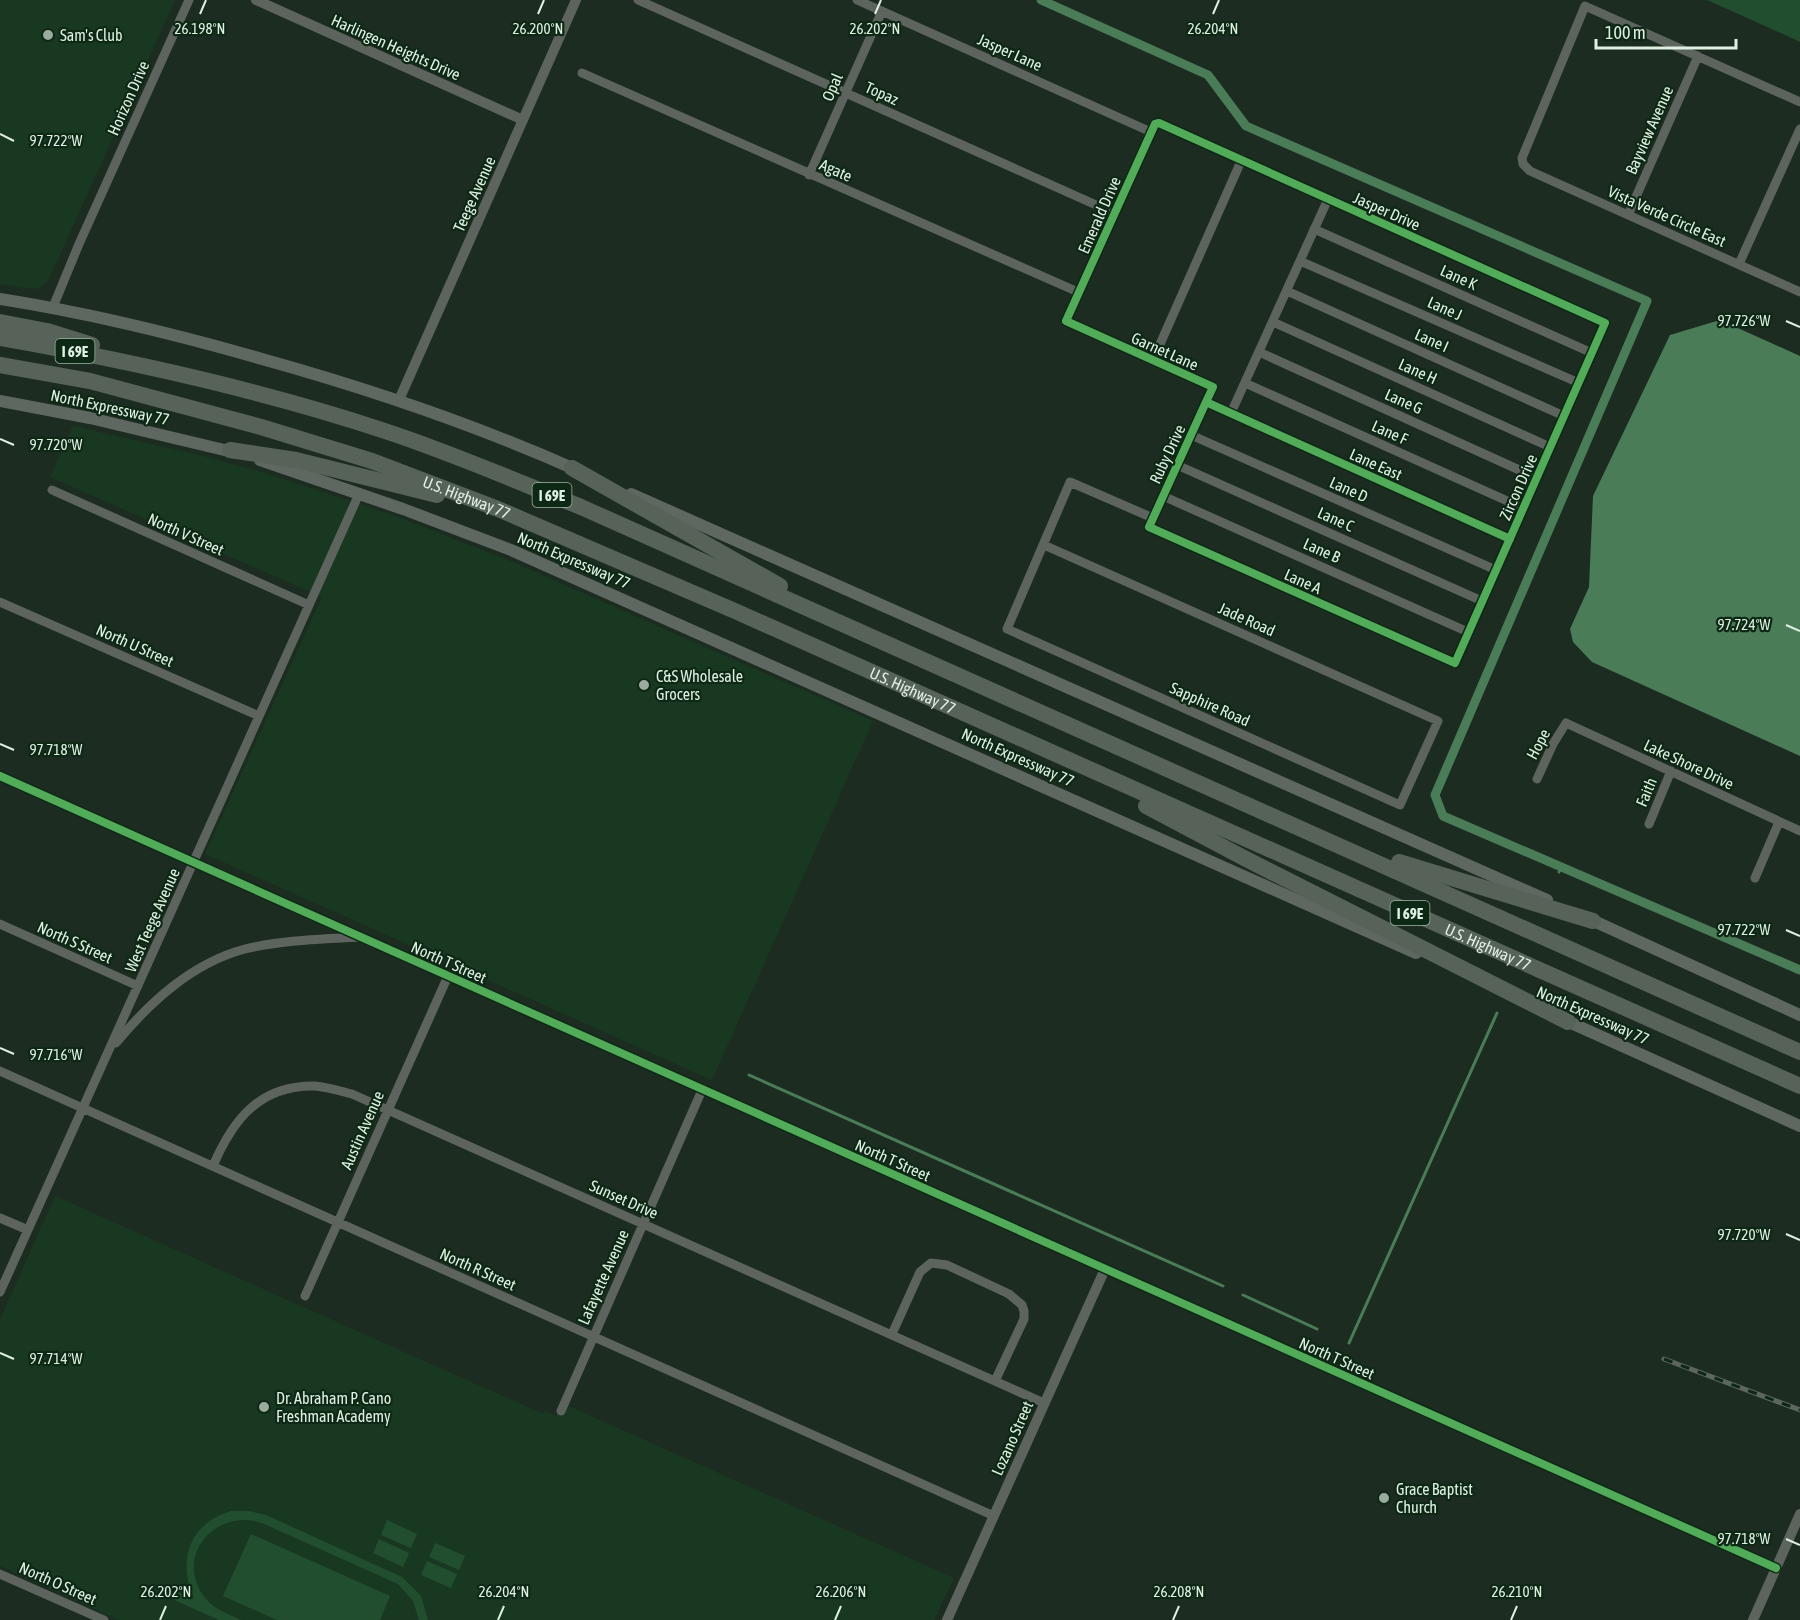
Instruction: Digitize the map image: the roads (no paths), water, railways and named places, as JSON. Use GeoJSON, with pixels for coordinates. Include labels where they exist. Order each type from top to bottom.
{"type":"FeatureCollection","features":[{"type":"Feature","properties":{"kind":"highway"},"geometry":{"type":"LineString","coordinates":[[0,321],[58,334],[118,353],[149,366]]}},
{"type":"Feature","properties":{"kind":"highway","name":"U.S. Highway 77"},"geometry":{"type":"LineString","coordinates":[[0,338],[149,366],[255,393],[385,431],[486,468],[591,512],[1800,1052]]}},
{"type":"Feature","properties":{"kind":"highway","name":"U.S. Highway 77"},"geometry":{"type":"LineString","coordinates":[[0,365],[90,381],[261,427],[372,461],[498,509],[746,616],[1800,1086]]}},
{"type":"Feature","properties":{"kind":"highway"},"geometry":{"type":"LineString","coordinates":[[0,376],[104,393],[126,392]]}},
{"type":"Feature","properties":{"kind":"highway"},"geometry":{"type":"LineString","coordinates":[[230,450],[296,460],[498,509]]}},
{"type":"Feature","properties":{"kind":"highway"},"geometry":{"type":"LineString","coordinates":[[572,468],[783,588],[939,667]]}},
{"type":"Feature","properties":{"kind":"highway"},"geometry":{"type":"LineString","coordinates":[[1021,739],[1246,859],[1568,1022]]}},
{"type":"Feature","properties":{"kind":"highway"},"geometry":{"type":"LineString","coordinates":[[1236,800],[1411,867],[1593,921]]}},
{"type":"Feature","properties":{"kind":"main road"},"geometry":{"type":"LineString","coordinates":[[0,299],[53,307],[185,337],[333,378],[502,438],[1593,921],[1800,1015]]}},
{"type":"Feature","properties":{"kind":"main road","name":"North Expressway 77"},"geometry":{"type":"LineString","coordinates":[[0,401],[90,418],[230,450],[359,494],[517,553],[1800,1126]]}},
{"type":"Feature","properties":{"kind":"street","name":"Horizon Drive"},"geometry":{"type":"LineString","coordinates":[[53,307],[189,0]]}},
{"type":"Feature","properties":{"kind":"street","name":"Harlingen Heights Drive"},"geometry":{"type":"LineString","coordinates":[[256,0],[523,120]]}},
{"type":"Feature","properties":{"kind":"street","name":"Teege Avenue"},"geometry":{"type":"LineString","coordinates":[[399,400],[576,0]]}},
{"type":"Feature","properties":{"kind":"street","name":"Topaz"},"geometry":{"type":"LineString","coordinates":[[638,0],[1114,213]]}},
{"type":"Feature","properties":{"kind":"street","name":"Jasper Lane"},"geometry":{"type":"LineString","coordinates":[[857,0],[1151,132]]}},
{"type":"Feature","properties":{"kind":"street","name":"Vista Verde Circle East"},"geometry":{"type":"LineString","coordinates":[[1698,56],[1585,6],[1524,151],[1523,164],[1530,171],[1800,292]]}},
{"type":"Feature","properties":{"kind":"street","name":"Opal"},"geometry":{"type":"LineString","coordinates":[[809,175],[882,11]]}},
{"type":"Feature","properties":{"kind":"street"},"geometry":{"type":"LineString","coordinates":[[1698,56],[1800,102]]}},
{"type":"Feature","properties":{"kind":"street","name":"Bayview Avenue"},"geometry":{"type":"LineString","coordinates":[[1628,215],[1698,56]]}},
{"type":"Feature","properties":{"kind":"street","name":"Agate"},"geometry":{"type":"LineString","coordinates":[[582,73],[1078,292]]}},
{"type":"Feature","properties":{"kind":"street","name":"Emerald Drive"},"geometry":{"type":"LineString","coordinates":[[1066,321],[1155,123],[1159,123]]}},
{"type":"Feature","properties":{"kind":"street","name":"Jasper Drive"},"geometry":{"type":"LineString","coordinates":[[1159,123],[1605,323]]}},
{"type":"Feature","properties":{"kind":"street"},"geometry":{"type":"LineString","coordinates":[[1739,264],[1800,129]]}},
{"type":"Feature","properties":{"kind":"street"},"geometry":{"type":"LineString","coordinates":[[1153,360],[1242,159]]}},
{"type":"Feature","properties":{"kind":"street"},"geometry":{"type":"LineString","coordinates":[[1206,402],[1232,413],[1328,199]]}},
{"type":"Feature","properties":{"kind":"street","name":"Lane K"},"geometry":{"type":"LineString","coordinates":[[1314,229],[1592,353]]}},
{"type":"Feature","properties":{"kind":"street","name":"Lane J"},"geometry":{"type":"LineString","coordinates":[[1300,261],[1579,383]]}},
{"type":"Feature","properties":{"kind":"street","name":"Lane I"},"geometry":{"type":"LineString","coordinates":[[1287,291],[1564,416]]}},
{"type":"Feature","properties":{"kind":"street","name":"Garnet Lane"},"geometry":{"type":"LineString","coordinates":[[1066,321],[1213,387],[1206,402]]}},
{"type":"Feature","properties":{"kind":"street","name":"Lane H"},"geometry":{"type":"LineString","coordinates":[[1273,322],[1550,447]]}},
{"type":"Feature","properties":{"kind":"street","name":"Zircon Drive"},"geometry":{"type":"LineString","coordinates":[[1455,663],[1605,323]]}},
{"type":"Feature","properties":{"kind":"street","name":"Lane G"},"geometry":{"type":"LineString","coordinates":[[1259,352],[1537,477]]}},
{"type":"Feature","properties":{"kind":"street","name":"Lane F"},"geometry":{"type":"LineString","coordinates":[[1245,383],[1523,508]]}},
{"type":"Feature","properties":{"kind":"street","name":"Ruby Drive"},"geometry":{"type":"LineString","coordinates":[[1153,518],[1206,402]]}},
{"type":"Feature","properties":{"kind":"street","name":"Lane East"},"geometry":{"type":"LineString","coordinates":[[1232,413],[1510,539]]}},
{"type":"Feature","properties":{"kind":"street","name":"Lane D"},"geometry":{"type":"LineString","coordinates":[[1191,435],[1496,570]]}},
{"type":"Feature","properties":{"kind":"street","name":"Lane C"},"geometry":{"type":"LineString","coordinates":[[1177,465],[1482,601]]}},
{"type":"Feature","properties":{"kind":"street"},"geometry":{"type":"LineString","coordinates":[[1044,544],[1070,482],[1153,518]]}},
{"type":"Feature","properties":{"kind":"street","name":"North V Street"},"geometry":{"type":"LineString","coordinates":[[52,490],[309,605]]}},
{"type":"Feature","properties":{"kind":"street","name":"West Teege Avenue"},"geometry":{"type":"LineString","coordinates":[[0,1292],[359,494]]}},
{"type":"Feature","properties":{"kind":"street","name":"Lane B"},"geometry":{"type":"LineString","coordinates":[[1163,496],[1468,632]]}},
{"type":"Feature","properties":{"kind":"street","name":"Lane A"},"geometry":{"type":"LineString","coordinates":[[1153,518],[1149,527],[1455,663]]}},
{"type":"Feature","properties":{"kind":"street","name":"Sapphire Road"},"geometry":{"type":"LineString","coordinates":[[1044,544],[1007,629],[1400,805]]}},
{"type":"Feature","properties":{"kind":"street","name":"Jade Road"},"geometry":{"type":"LineString","coordinates":[[1044,544],[1438,721],[1400,805]]}},
{"type":"Feature","properties":{"kind":"street","name":"North U Street"},"geometry":{"type":"LineString","coordinates":[[0,602],[259,716]]}},
{"type":"Feature","properties":{"kind":"street","name":"Lake Shore Drive"},"geometry":{"type":"LineString","coordinates":[[1566,723],[1800,831]]}},
{"type":"Feature","properties":{"kind":"street","name":"Hope"},"geometry":{"type":"LineString","coordinates":[[1537,779],[1553,744],[1566,723]]}},
{"type":"Feature","properties":{"kind":"street","name":"Faith"},"geometry":{"type":"LineString","coordinates":[[1649,824],[1671,771]]}},
{"type":"Feature","properties":{"kind":"street","name":"North T Street"},"geometry":{"type":"LineString","coordinates":[[0,776],[1776,1568]]}},
{"type":"Feature","properties":{"kind":"street"},"geometry":{"type":"LineString","coordinates":[[1755,878],[1779,822]]}},
{"type":"Feature","properties":{"kind":"street","name":"North S Street"},"geometry":{"type":"LineString","coordinates":[[0,924],[138,986]]}},
{"type":"Feature","properties":{"kind":"street"},"geometry":{"type":"LineString","coordinates":[[108,1051],[140,1013],[166,990],[211,963],[243,950],[287,942],[360,937]]}},
{"type":"Feature","properties":{"kind":"street","name":"Austin Avenue"},"geometry":{"type":"LineString","coordinates":[[305,1296],[448,976]]}},
{"type":"Feature","properties":{"kind":"street","name":"North R Street"},"geometry":{"type":"LineString","coordinates":[[0,1071],[994,1516]]}},
{"type":"Feature","properties":{"kind":"street","name":"Sunset Drive"},"geometry":{"type":"LineString","coordinates":[[213,1166],[228,1134],[241,1117],[258,1102],[278,1091],[290,1088],[324,1088],[352,1094],[995,1380],[1044,1404]]}},
{"type":"Feature","properties":{"kind":"street","name":"Lafayette Avenue"},"geometry":{"type":"LineString","coordinates":[[561,1411],[702,1090]]}},
{"type":"Feature","properties":{"kind":"street"},"geometry":{"type":"LineString","coordinates":[[0,1218],[28,1230]]}},
{"type":"Feature","properties":{"kind":"street"},"geometry":{"type":"LineString","coordinates":[[892,1334],[920,1272],[931,1263],[947,1265],[1009,1294],[1022,1305],[1024,1319],[995,1380]]}},
{"type":"Feature","properties":{"kind":"street","name":"Lozano Street"},"geometry":{"type":"LineString","coordinates":[[947,1620],[1105,1269]]}},
{"type":"Feature","properties":{"kind":"street"},"geometry":{"type":"LineString","coordinates":[[1753,1620],[1800,1514]]}},
{"type":"Feature","properties":{"kind":"street","name":"North O Street"},"geometry":{"type":"LineString","coordinates":[[0,1574],[104,1620]]}},
{"type":"Feature","properties":{"kind":"waterway"},"geometry":{"type":"LineString","coordinates":[[1041,0],[1208,75],[1246,126],[1647,301],[1435,795],[1443,816],[1800,970]]}},
{"type":"Feature","properties":{"kind":"waterway"},"geometry":{"type":"LineString","coordinates":[[1559,872],[1561,867]]}},
{"type":"Feature","properties":{"kind":"waterway"},"geometry":{"type":"LineString","coordinates":[[1349,1343],[1497,1013]]}},
{"type":"Feature","properties":{"kind":"waterway"},"geometry":{"type":"LineString","coordinates":[[749,1075],[1223,1286]]}},
{"type":"Feature","properties":{"kind":"waterway"},"geometry":{"type":"LineString","coordinates":[[1243,1295],[1317,1329]]}},
{"type":"Feature","properties":{"kind":"railway"},"geometry":{"type":"LineString","coordinates":[[1664,1359],[1800,1410]]}},
{"type":"Feature","properties":{"kind":"place","name":"Sam's Club"},"geometry":{"type":"Point","coordinates":[48,35]}},
{"type":"Feature","properties":{"kind":"place","name":"C&S Wholesale Grocers"},"geometry":{"type":"Point","coordinates":[644,685]}},
{"type":"Feature","properties":{"kind":"place","name":"Dr. Abraham P. Cano Freshman Academy"},"geometry":{"type":"Point","coordinates":[264,1407]}},
{"type":"Feature","properties":{"kind":"place","name":"Grace Baptist Church"},"geometry":{"type":"Point","coordinates":[1384,1498]}}]}
